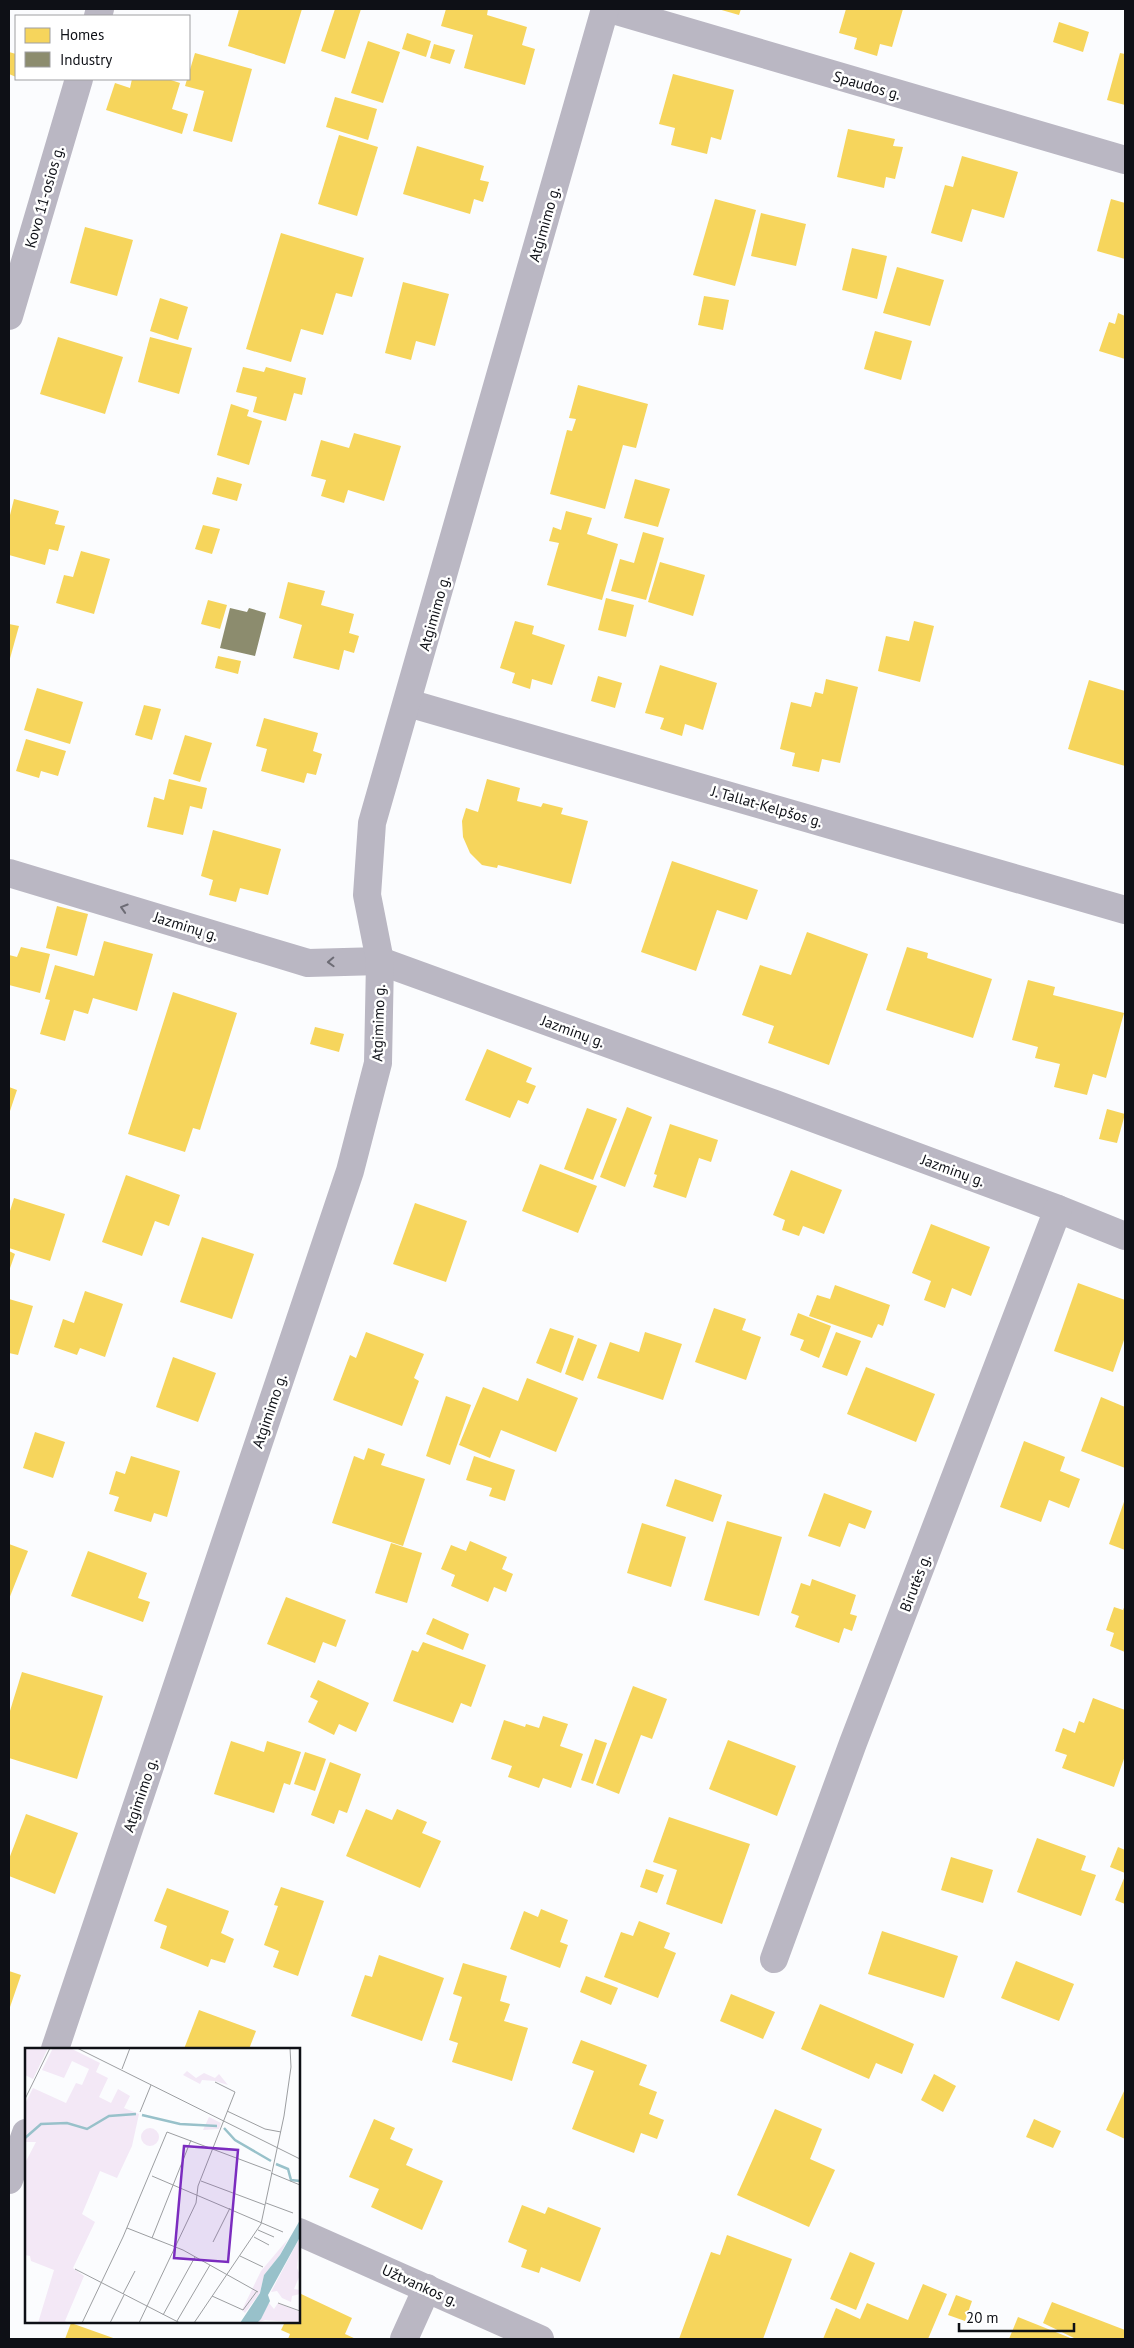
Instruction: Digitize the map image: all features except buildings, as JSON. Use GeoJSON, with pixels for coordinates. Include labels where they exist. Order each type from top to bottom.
{"type":"FeatureCollection","features":[{"type":"Feature","properties":{"kind":"street","name":"Atgimimo g."},"geometry":{"type":"LineString","coordinates":[[55,2048],[350,1171],[378,1063],[380,961],[367,894],[372,823],[605,9]]}},
{"type":"Feature","properties":{"kind":"street","name":"Spaudos g."},"geometry":{"type":"LineString","coordinates":[[610,9],[1125,160]]}},
{"type":"Feature","properties":{"kind":"street","name":"Kovo 11-osios g."},"geometry":{"type":"LineString","coordinates":[[9,316],[79,80]]}},
{"type":"Feature","properties":{"kind":"street","name":"J. Tallat-Kelpšos g."},"geometry":{"type":"LineString","coordinates":[[408,702],[1125,910]]}},
{"type":"Feature","properties":{"kind":"street","name":"Jazminų g."},"geometry":{"type":"LineString","coordinates":[[9,873],[308,963],[380,961],[1058,1209],[1125,1236]]}},
{"type":"Feature","properties":{"kind":"street","name":"Birutės g."},"geometry":{"type":"LineString","coordinates":[[774,1959],[853,1743],[1058,1209]]}},
{"type":"Feature","properties":{"kind":"street"},"geometry":{"type":"LineString","coordinates":[[9,2129],[25,2134]]}},
{"type":"Feature","properties":{"kind":"street"},"geometry":{"type":"LineString","coordinates":[[9,2180],[25,2137]]}},
{"type":"Feature","properties":{"kind":"street","name":"Užtvankos g."},"geometry":{"type":"LineString","coordinates":[[300,2232],[540,2339]]}},
{"type":"Feature","properties":{"kind":"street"},"geometry":{"type":"LineString","coordinates":[[404,2339],[427,2288]]}}]}
